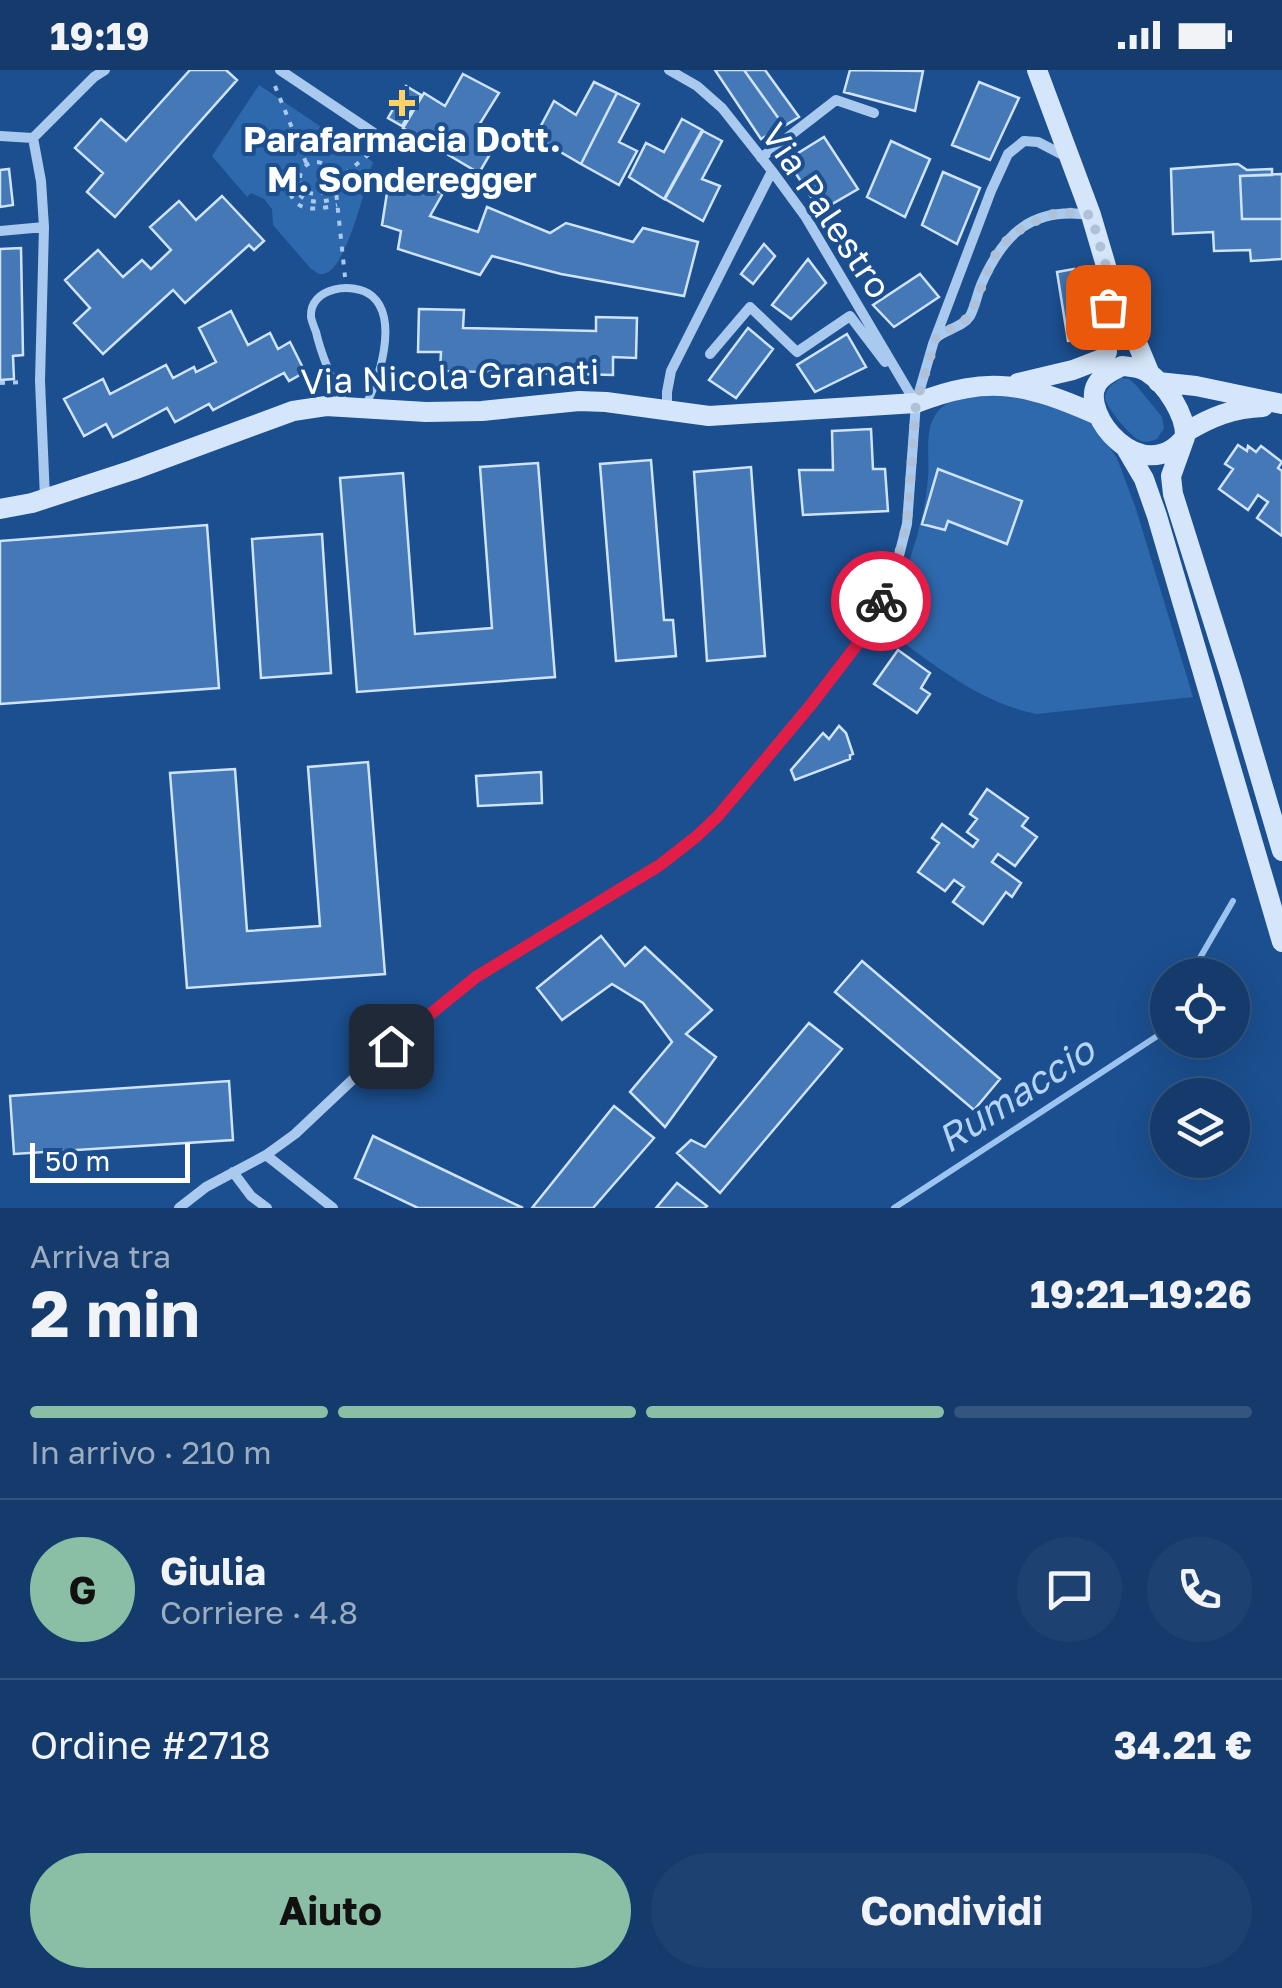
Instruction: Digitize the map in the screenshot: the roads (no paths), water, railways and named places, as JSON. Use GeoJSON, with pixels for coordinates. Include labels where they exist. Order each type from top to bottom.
{"type":"FeatureCollection","features":[{"type":"Feature","properties":{"kind":"street"},"geometry":{"type":"LineString","coordinates":[[0,136],[33,138],[105,70]]}},
{"type":"Feature","properties":{"kind":"street"},"geometry":{"type":"LineString","coordinates":[[280,70],[380,137]]}},
{"type":"Feature","properties":{"kind":"street","name":"Via Palestro"},"geometry":{"type":"LineString","coordinates":[[669,70],[722,108],[772,171],[805,216],[916,403]]}},
{"type":"Feature","properties":{"kind":"street"},"geometry":{"type":"LineString","coordinates":[[1037,70],[1091,215],[1109,276],[1154,378],[1184,422],[1186,435],[1171,476],[1173,494],[1282,851]]}},
{"type":"Feature","properties":{"kind":"street"},"geometry":{"type":"LineString","coordinates":[[761,158],[836,100],[874,113]]}},
{"type":"Feature","properties":{"kind":"street"},"geometry":{"type":"LineString","coordinates":[[33,138],[44,227],[40,381],[46,498]]}},
{"type":"Feature","properties":{"kind":"street"},"geometry":{"type":"LineString","coordinates":[[179,1208],[206,1187],[266,1155],[295,1134],[365,1068],[476,977],[660,865],[718,816],[856,646],[894,571],[907,524],[916,403],[962,264],[1008,154],[1024,141],[1038,142],[1070,159]]}},
{"type":"Feature","properties":{"kind":"street"},"geometry":{"type":"LineString","coordinates":[[666,412],[672,371],[772,171]]}},
{"type":"Feature","properties":{"kind":"street"},"geometry":{"type":"LineString","coordinates":[[936,338],[970,316],[992,260],[1016,232],[1045,216],[1063,212],[1091,215]]}},
{"type":"Feature","properties":{"kind":"street"},"geometry":{"type":"LineString","coordinates":[[0,231],[44,227]]}},
{"type":"Feature","properties":{"kind":"street"},"geometry":{"type":"LineString","coordinates":[[1011,385],[1104,358],[1109,276]]}},
{"type":"Feature","properties":{"kind":"street"},"geometry":{"type":"LineString","coordinates":[[710,354],[750,308],[796,352],[850,316],[916,403]]}},
{"type":"Feature","properties":{"kind":"street"},"geometry":{"type":"LineString","coordinates":[[1282,405],[1154,378],[1140,368],[1122,366],[1107,373],[1093,394],[1102,423],[1127,450],[1144,479],[1282,942]]}},
{"type":"Feature","properties":{"kind":"street","name":"Via Nicola Granati"},"geometry":{"type":"LineString","coordinates":[[0,509],[133,470],[293,411],[355,406],[426,412],[482,411],[606,402],[709,416],[751,415],[916,403],[973,385],[1011,385]]}},
{"type":"Feature","properties":{"kind":"street"},"geometry":{"type":"LineString","coordinates":[[1011,385],[1052,395],[1098,414]]}},
{"type":"Feature","properties":{"kind":"street"},"geometry":{"type":"LineString","coordinates":[[1127,450],[1145,455],[1166,454],[1186,435],[1228,410],[1282,405]]}},
{"type":"Feature","properties":{"kind":"street"},"geometry":{"type":"LineString","coordinates":[[266,1155],[330,1207]]}},
{"type":"Feature","properties":{"kind":"street"},"geometry":{"type":"LineString","coordinates":[[233,1172],[267,1208]]}},
{"type":"Feature","properties":{"kind":"lane"},"geometry":{"type":"LineString","coordinates":[[346,288],[370,294],[382,310],[384,336],[382,366],[374,390],[355,406],[322,358],[311,316],[313,304],[322,294],[346,288]]}},
{"type":"Feature","properties":{"kind":"waterway","name":"Rumaccio"},"geometry":{"type":"LineString","coordinates":[[1200,958],[1233,901]]}},
{"type":"Feature","properties":{"kind":"waterway","name":"Rumaccio"},"geometry":{"type":"LineString","coordinates":[[894,1208],[1150,1041]]}},
{"type":"Feature","properties":{"kind":"place","name":"Parafarmacia Dott. M. Sonderegger"},"geometry":{"type":"Point","coordinates":[402,103]}}]}
